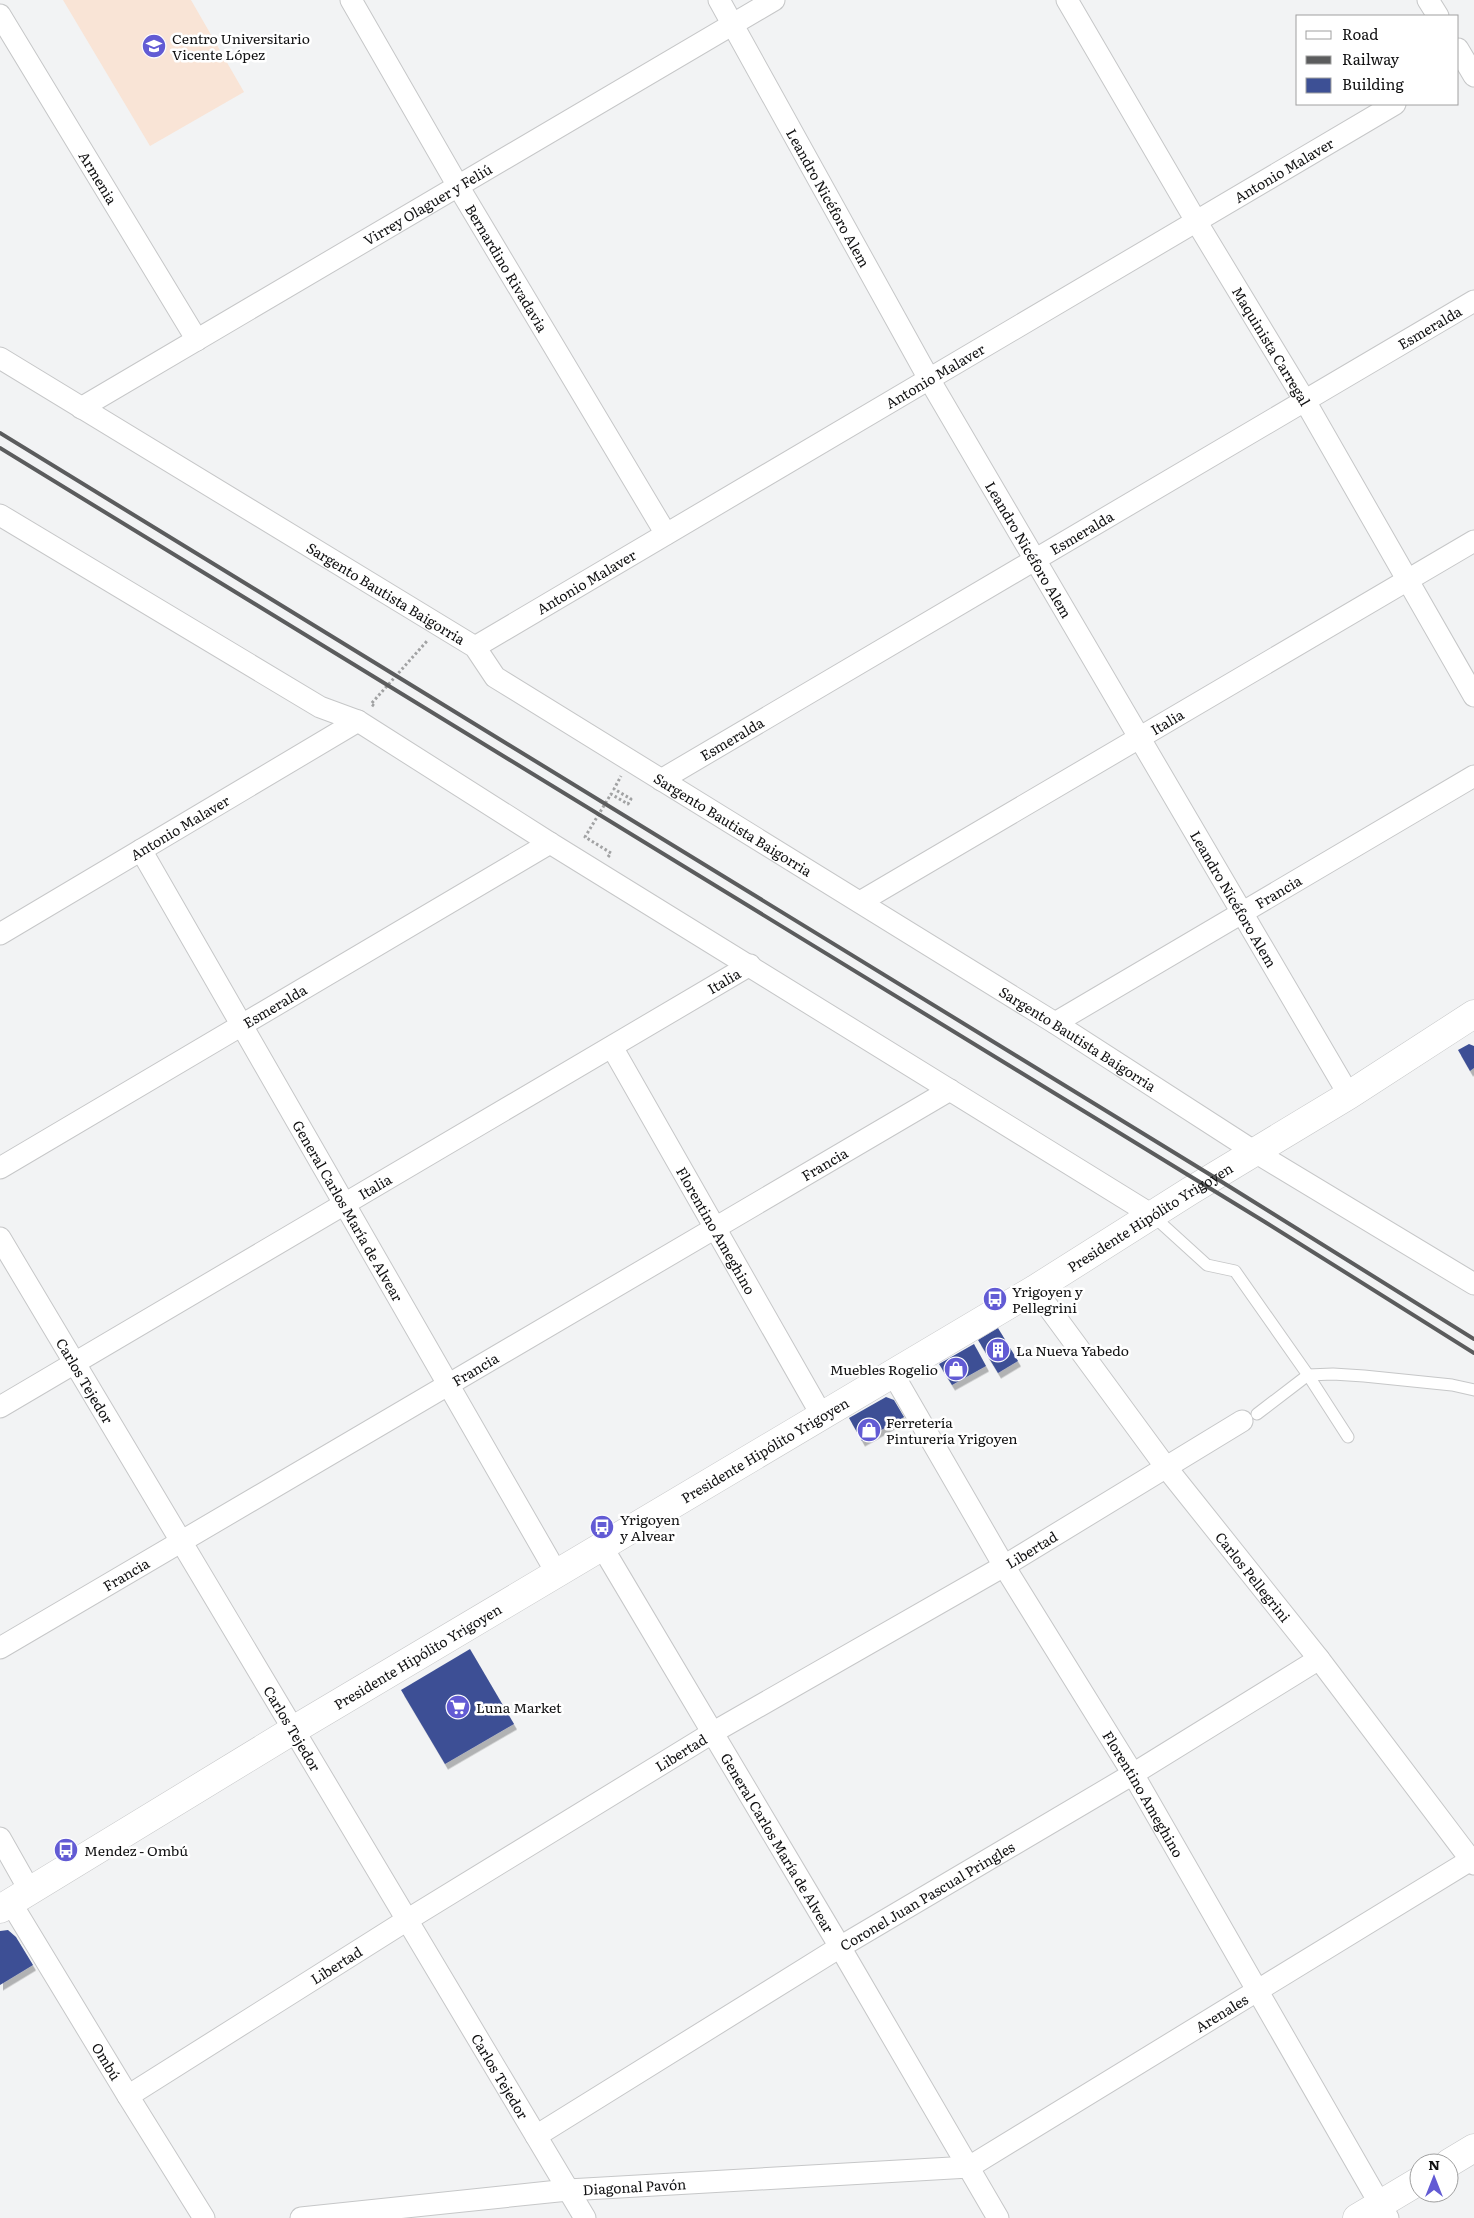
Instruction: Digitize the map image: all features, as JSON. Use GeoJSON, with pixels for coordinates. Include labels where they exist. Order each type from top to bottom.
{"type":"FeatureCollection","features":[{"type":"Feature","properties":{"kind":"street","name":"Bernardino Rivadavia"},"geometry":{"type":"LineString","coordinates":[[350,0],[458,186],[666,534]]}},
{"type":"Feature","properties":{"kind":"street","name":"Leandro Nicéforo Alem"},"geometry":{"type":"LineString","coordinates":[[719,0],[929,379],[1349,1095]]}},
{"type":"Feature","properties":{"kind":"street","name":"Virrey Olaguer y Feliú"},"geometry":{"type":"LineString","coordinates":[[81,408],[774,0]]}},
{"type":"Feature","properties":{"kind":"street","name":"Maquinista Carregal"},"geometry":{"type":"LineString","coordinates":[[1067,0],[1196,221],[1305,400],[1474,696]]}},
{"type":"Feature","properties":{"kind":"street"},"geometry":{"type":"LineString","coordinates":[[1428,0],[1437,15]]}},
{"type":"Feature","properties":{"kind":"street","name":"Armenia"},"geometry":{"type":"LineString","coordinates":[[0,15],[197,340]]}},
{"type":"Feature","properties":{"kind":"street","name":"Antonio Malaver"},"geometry":{"type":"LineString","coordinates":[[475,647],[1393,105]]}},
{"type":"Feature","properties":{"kind":"street","name":"Esmeralda"},"geometry":{"type":"LineString","coordinates":[[661,780],[1474,301]]}},
{"type":"Feature","properties":{"kind":"street","name":"Sargento Bautista Baigorria"},"geometry":{"type":"LineString","coordinates":[[0,358],[475,647],[495,677],[1055,1023],[1255,1152],[1474,1284]]}},
{"type":"Feature","properties":{"kind":"street"},"geometry":{"type":"LineString","coordinates":[[0,515],[320,707],[358,721],[550,843],[1152,1215]]}},
{"type":"Feature","properties":{"kind":"street","name":"Italia"},"geometry":{"type":"LineString","coordinates":[[860,902],[1474,540]]}},
{"type":"Feature","properties":{"kind":"street","name":"Antonio Malaver"},"geometry":{"type":"LineString","coordinates":[[0,934],[358,721]]}},
{"type":"Feature","properties":{"kind":"street","name":"Francia"},"geometry":{"type":"LineString","coordinates":[[1055,1023],[1474,776]]}},
{"type":"Feature","properties":{"kind":"street","name":"Esmeralda"},"geometry":{"type":"LineString","coordinates":[[0,1168],[550,843]]}},
{"type":"Feature","properties":{"kind":"street","name":"General Carlos María de Alvear"},"geometry":{"type":"LineString","coordinates":[[141,850],[556,1572]]}},
{"type":"Feature","properties":{"kind":"street","name":"Italia"},"geometry":{"type":"LineString","coordinates":[[0,1407],[750,965]]}},
{"type":"Feature","properties":{"kind":"street","name":"Presidente Hipólito Yrigoyen"},"geometry":{"type":"LineString","coordinates":[[14,1901],[294,1729],[821,1414],[893,1374],[1035,1289],[1349,1095],[1474,1014]]}},
{"type":"Feature","properties":{"kind":"street","name":"Florentino Ameghino"},"geometry":{"type":"LineString","coordinates":[[612,1048],[821,1414]]}},
{"type":"Feature","properties":{"kind":"street","name":"Francia"},"geometry":{"type":"LineString","coordinates":[[0,1648],[950,1090]]}},
{"type":"Feature","properties":{"kind":"street","name":"Carlos Tejedor"},"geometry":{"type":"LineString","coordinates":[[0,1238],[585,2218]]}},
{"type":"Feature","properties":{"kind":"street","name":"Carlos Pellegrini"},"geometry":{"type":"LineString","coordinates":[[1035,1289],[1165,1466],[1319,1659],[1473,1861]]}},
{"type":"Feature","properties":{"kind":"street","name":"Florentino Ameghino"},"geometry":{"type":"LineString","coordinates":[[893,1374],[1004,1566],[1132,1774],[1258,1990],[1375,2214]]}},
{"type":"Feature","properties":{"kind":"street","name":"Libertad"},"geometry":{"type":"LineString","coordinates":[[128,2096],[407,1920],[712,1733],[1004,1566],[1165,1466],[1250,1418]]}},
{"type":"Feature","properties":{"kind":"street","name":"General Carlos María de Alvear"},"geometry":{"type":"LineString","coordinates":[[601,1546],[840,1947],[998,2218]]}},
{"type":"Feature","properties":{"kind":"street","name":"Coronel Juan Pascual Pringles"},"geometry":{"type":"LineString","coordinates":[[536,2136],[840,1947],[1132,1774],[1319,1659]]}},
{"type":"Feature","properties":{"kind":"street","name":"Ombú"},"geometry":{"type":"LineString","coordinates":[[0,1838],[14,1901],[128,2096],[204,2218]]}},
{"type":"Feature","properties":{"kind":"street","name":"Arenales"},"geometry":{"type":"LineString","coordinates":[[969,2167],[1473,1861]]}},
{"type":"Feature","properties":{"kind":"street"},"geometry":{"type":"LineString","coordinates":[[1459,2157],[1474,2148]]}},
{"type":"Feature","properties":{"kind":"street","name":"Diagonal Pavón"},"geometry":{"type":"LineString","coordinates":[[301,2218],[568,2190],[969,2167]]}},
{"type":"Feature","properties":{"kind":"street"},"geometry":{"type":"LineString","coordinates":[[1375,2214],[1409,2188]]}},
{"type":"Feature","properties":{"kind":"lane"},"geometry":{"type":"LineString","coordinates":[[1152,1215],[1207,1265],[1235,1271],[1308,1375],[1348,1437]]}},
{"type":"Feature","properties":{"kind":"lane"},"geometry":{"type":"LineString","coordinates":[[1250,1418],[1308,1375],[1364,1376],[1452,1385],[1474,1390]]}},
{"type":"Feature","properties":{"kind":"path"},"geometry":{"type":"LineString","coordinates":[[378,710],[371,704],[440,626]]}},
{"type":"Feature","properties":{"kind":"path"},"geometry":{"type":"LineString","coordinates":[[601,854],[607,858],[611,853],[585,837],[611,794],[628,804],[631,799],[614,788],[630,761]]}},
{"type":"Feature","properties":{"kind":"shaded area","name":"Centro Universitario Vicente López"},"geometry":{"type":"Polygon","coordinates":[[[63,0],[191,0],[244,92],[150,146],[63,0]]]}},
{"type":"Feature","properties":{"kind":"building"},"geometry":{"type":"Polygon","coordinates":[[[1469,1044],[1474,1046],[1474,1068],[1470,1071],[1458,1050],[1469,1044]]]}},
{"type":"Feature","properties":{"kind":"building","name":"La Nueva Yabedo"},"geometry":{"type":"Polygon","coordinates":[[[998,1328],[1018,1361],[998,1373],[978,1340],[998,1328]]]}},
{"type":"Feature","properties":{"kind":"building"},"geometry":{"type":"Polygon","coordinates":[[[974,1344],[986,1366],[952,1385],[939,1364],[974,1344]]]}},
{"type":"Feature","properties":{"kind":"building","name":"Ferretería Pinturería Yrigoyen"},"geometry":{"type":"Polygon","coordinates":[[[886,1397],[894,1400],[904,1417],[862,1441],[849,1418],[886,1397]]]}},
{"type":"Feature","properties":{"kind":"building","name":"Luna Market"},"geometry":{"type":"Polygon","coordinates":[[[470,1649],[514,1724],[445,1764],[401,1690],[470,1649]]]}},
{"type":"Feature","properties":{"kind":"building"},"geometry":{"type":"Polygon","coordinates":[[[8,1930],[16,1937],[33,1965],[0,1985],[0,1931],[8,1930]]]}},
{"type":"Feature","properties":{"kind":"railway"},"geometry":{"type":"LineString","coordinates":[[0,433],[1214,1177],[1474,1339]]}},
{"type":"Feature","properties":{"kind":"railway"},"geometry":{"type":"LineString","coordinates":[[0,448],[1265,1222],[1474,1353]]}},
{"type":"Feature","properties":{"kind":"place","name":"Centro Universitario Vicente López"},"geometry":{"type":"Point","coordinates":[154,46]}},
{"type":"Feature","properties":{"kind":"place","name":"Yrigoyen y Pellegrini"},"geometry":{"type":"Point","coordinates":[995,1299]}},
{"type":"Feature","properties":{"kind":"place","name":"La Nueva Yabedo"},"geometry":{"type":"Point","coordinates":[998,1350]}},
{"type":"Feature","properties":{"kind":"place","name":"Muebles Rogelio"},"geometry":{"type":"Point","coordinates":[956,1369]}},
{"type":"Feature","properties":{"kind":"place","name":"Ferretería Pinturería Yrigoyen"},"geometry":{"type":"Point","coordinates":[869,1430]}},
{"type":"Feature","properties":{"kind":"place","name":"Yrigoyen y Alvear"},"geometry":{"type":"Point","coordinates":[602,1527]}},
{"type":"Feature","properties":{"kind":"place","name":"Luna Market"},"geometry":{"type":"Point","coordinates":[458,1707]}},
{"type":"Feature","properties":{"kind":"place","name":"Mendez - Ombú"},"geometry":{"type":"Point","coordinates":[66,1850]}}]}
